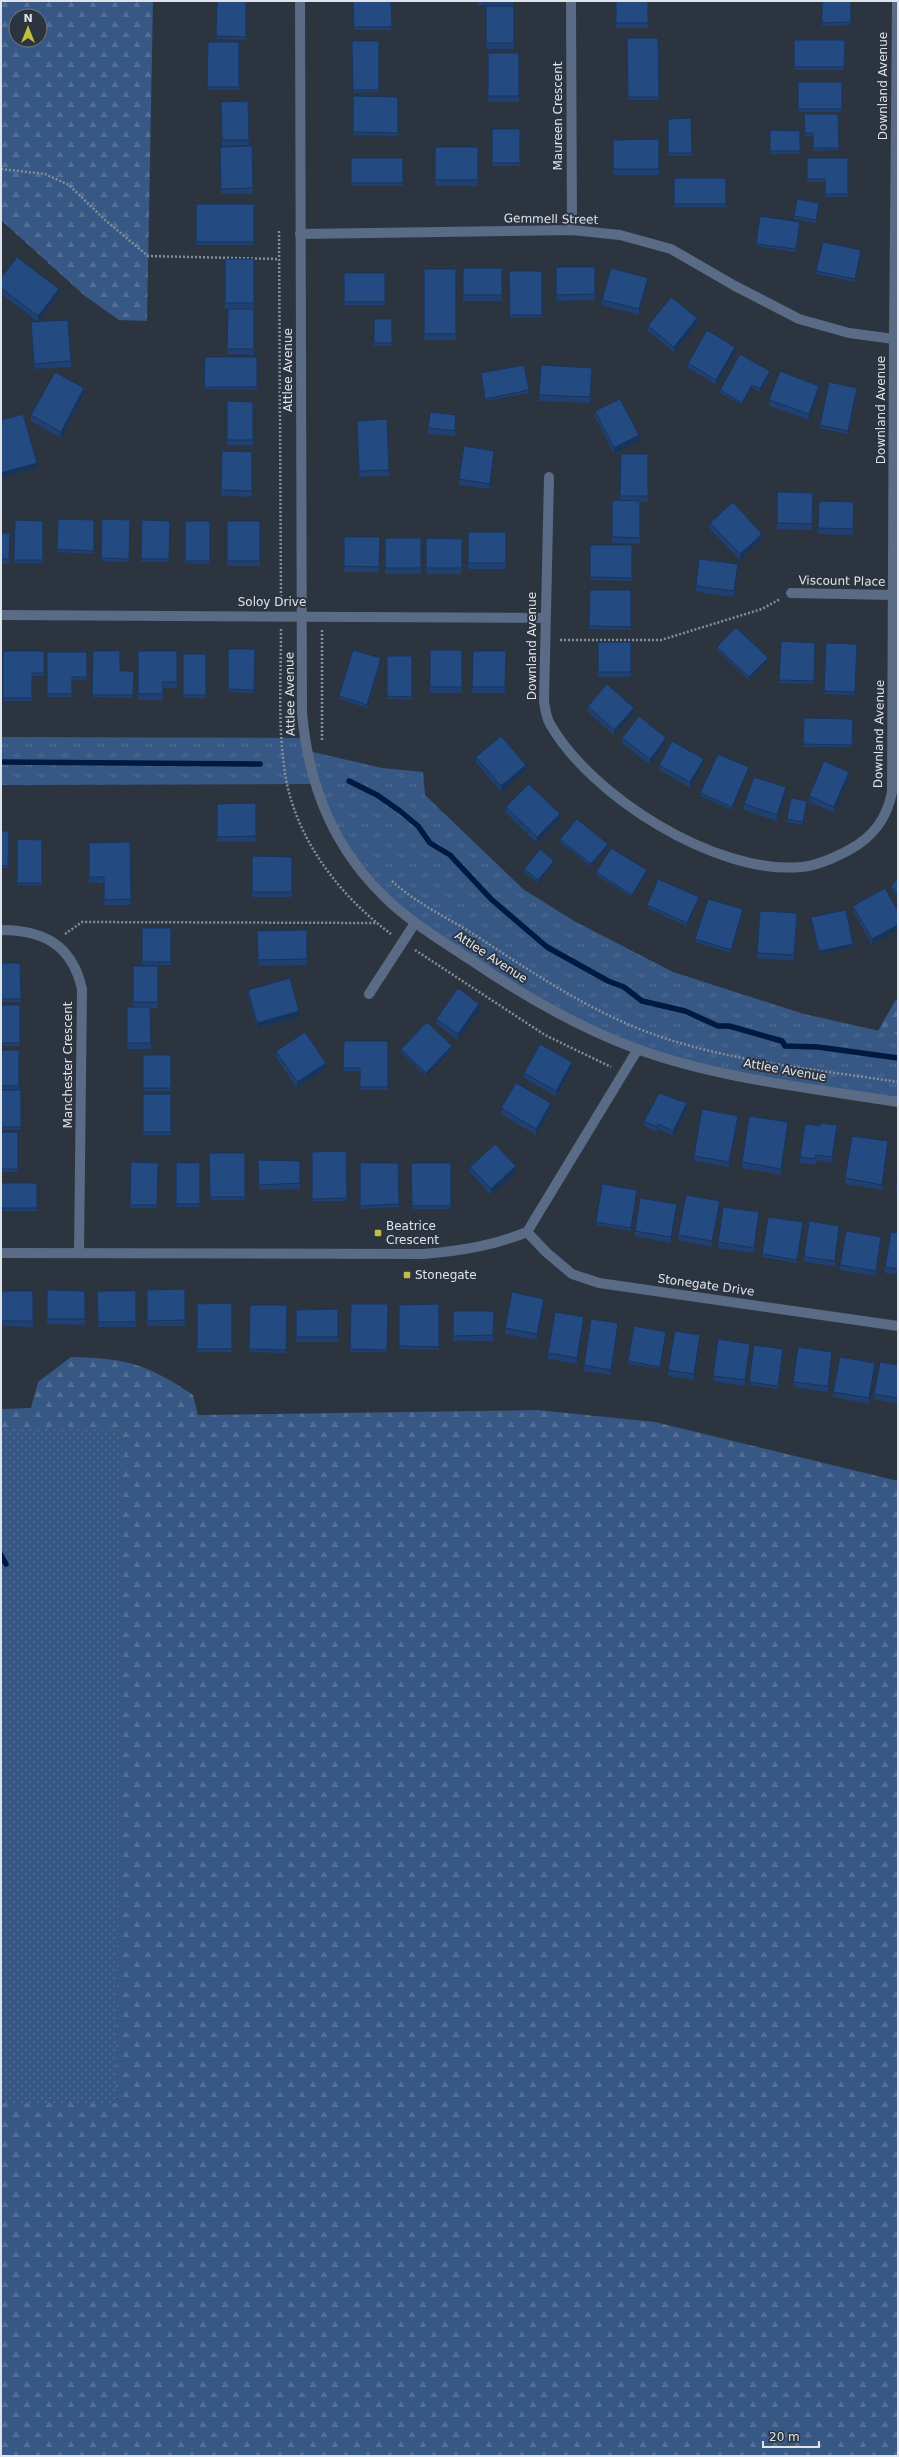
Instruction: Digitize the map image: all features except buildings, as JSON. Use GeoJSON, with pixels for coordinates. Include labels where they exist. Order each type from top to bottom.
{"type":"FeatureCollection","features":[{"type":"Feature","properties":{"kind":"street","name":"Attlee Avenue"},"geometry":{"type":"LineString","coordinates":[[300,1],[302,714],[309,768],[329,819],[355,864],[387,899],[415,923],[494,976],[595,1031],[638,1049],[759,1080],[898,1102]]}},
{"type":"Feature","properties":{"kind":"street","name":"Maureen Crescent"},"geometry":{"type":"LineString","coordinates":[[571,1],[572,230]]}},
{"type":"Feature","properties":{"kind":"street","name":"Downland Avenue"},"geometry":{"type":"LineString","coordinates":[[548,477],[543,640],[544,700],[549,722],[562,741],[596,778],[643,814],[689,842],[712,853],[758,864],[784,868],[802,867],[825,861],[861,843],[874,832],[889,807],[892,780],[897,1]]}},
{"type":"Feature","properties":{"kind":"street","name":"Gemmell Street"},"geometry":{"type":"LineString","coordinates":[[300,234],[572,230],[620,235],[671,249],[735,286],[799,319],[849,333],[896,339]]}},
{"type":"Feature","properties":{"kind":"street","name":"Viscount Place"},"geometry":{"type":"LineString","coordinates":[[791,593],[893,595]]}},
{"type":"Feature","properties":{"kind":"street","name":"Soloy Drive"},"geometry":{"type":"LineString","coordinates":[[1,615],[302,615],[544,618]]}},
{"type":"Feature","properties":{"kind":"street"},"geometry":{"type":"LineString","coordinates":[[370,994],[415,923]]}},
{"type":"Feature","properties":{"kind":"street","name":"Manchester Crescent"},"geometry":{"type":"LineString","coordinates":[[1,930],[30,933],[54,942],[68,955],[77,970],[82,988],[80,1253]]}},
{"type":"Feature","properties":{"kind":"street"},"geometry":{"type":"LineString","coordinates":[[1,1254],[423,1254],[483,1247],[527,1232],[638,1049]]}},
{"type":"Feature","properties":{"kind":"street","name":"Stonegate Drive"},"geometry":{"type":"LineString","coordinates":[[527,1232],[546,1252],[572,1274],[599,1283],[898,1326]]}},
{"type":"Feature","properties":{"kind":"path"},"geometry":{"type":"LineString","coordinates":[[1,169],[45,174],[69,185],[105,220],[148,256],[279,259]]}},
{"type":"Feature","properties":{"kind":"path"},"geometry":{"type":"LineString","coordinates":[[543,640],[661,640],[762,610],[791,593]]}},
{"type":"Feature","properties":{"kind":"path"},"geometry":{"type":"LineString","coordinates":[[321,616],[322,743]]}},
{"type":"Feature","properties":{"kind":"path"},"geometry":{"type":"LineString","coordinates":[[388,878],[404,892],[456,922],[545,980],[590,1007],[633,1026],[697,1048],[737,1057],[898,1082]]}},
{"type":"Feature","properties":{"kind":"path"},"geometry":{"type":"LineString","coordinates":[[54,942],[82,922],[376,923],[402,942],[545,1034],[624,1073]]}},
{"type":"Feature","properties":{"kind":"green space"},"geometry":{"type":"Polygon","coordinates":[[[1,1],[153,1],[147,321],[119,320],[85,296],[1,220],[1,1]]]}},
{"type":"Feature","properties":{"kind":"green space"},"geometry":{"type":"Polygon","coordinates":[[[1,737],[302,738],[304,750],[382,768],[423,772],[425,795],[523,889],[574,921],[673,972],[804,1014],[898,1035],[898,1103],[806,1089],[639,1051],[493,977],[370,884],[313,784],[1,785],[1,737]]]}},
{"type":"Feature","properties":{"kind":"green space"},"geometry":{"type":"Polygon","coordinates":[[[898,998],[898,1035],[878,1031],[895,1001],[898,998]]]}},
{"type":"Feature","properties":{"kind":"green space"},"geometry":{"type":"Polygon","coordinates":[[[71,1357],[121,1361],[163,1376],[193,1395],[198,1415],[537,1410],[655,1422],[898,1481],[898,2456],[1,2456],[1,1409],[31,1408],[38,1382],[71,1357]]]}},
{"type":"Feature","properties":{"kind":"green space"},"geometry":{"type":"Polygon","coordinates":[[[1,1429],[122,1430],[116,2103],[1,2103],[1,1429]]]}},
{"type":"Feature","properties":{"kind":"waterway"},"geometry":{"type":"LineString","coordinates":[[1,762],[260,764]]}},
{"type":"Feature","properties":{"kind":"waterway"},"geometry":{"type":"LineString","coordinates":[[349,781],[377,795],[418,826],[430,843],[450,855],[491,899],[547,947],[608,981],[624,987],[642,1001],[685,1011],[718,1026],[729,1026],[782,1041],[785,1046],[818,1047],[898,1058]]}},
{"type":"Feature","properties":{"kind":"waterway"},"geometry":{"type":"LineString","coordinates":[[1,1555],[6,1564]]}},
{"type":"Feature","properties":{"kind":"place","name":"Beatrice Crescent"},"geometry":{"type":"Point","coordinates":[378,1233]}},
{"type":"Feature","properties":{"kind":"place","name":"Stonegate"},"geometry":{"type":"Point","coordinates":[407,1275]}}]}
